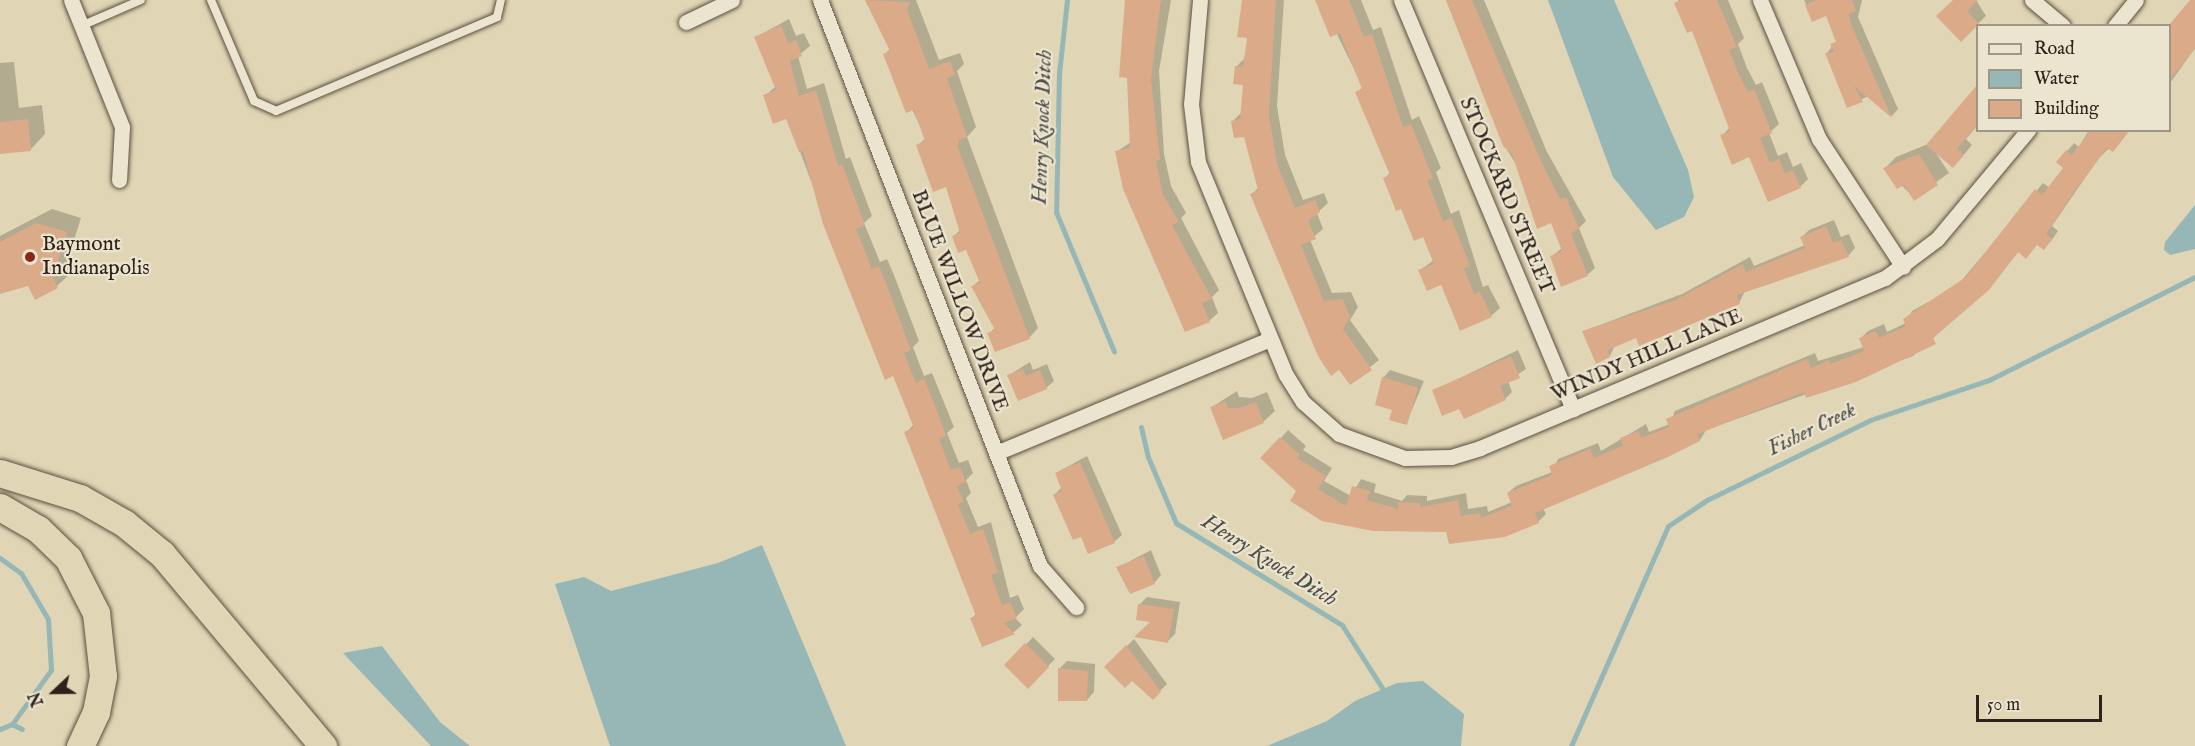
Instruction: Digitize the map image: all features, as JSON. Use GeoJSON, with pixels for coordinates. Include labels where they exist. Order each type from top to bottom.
{"type":"FeatureCollection","features":[{"type":"Feature","properties":{"kind":"highway"},"geometry":{"type":"LineString","coordinates":[[0,473],[80,498],[162,554],[323,746]]}},
{"type":"Feature","properties":{"kind":"highway"},"geometry":{"type":"LineString","coordinates":[[0,507],[38,529],[68,558],[96,613],[103,676],[81,746]]}},
{"type":"Feature","properties":{"kind":"street"},"geometry":{"type":"LineString","coordinates":[[71,0],[122,127],[119,180]]}},
{"type":"Feature","properties":{"kind":"street"},"geometry":{"type":"LineString","coordinates":[[686,22],[732,0]]}},
{"type":"Feature","properties":{"kind":"street","name":"BLUE WILLOW DRIVE"},"geometry":{"type":"LineString","coordinates":[[820,0],[1040,566],[1076,607]]}},
{"type":"Feature","properties":{"kind":"street","name":"WINDY HILL LANE"},"geometry":{"type":"LineString","coordinates":[[1200,0],[1191,104],[1196,152],[1270,339],[1295,391],[1317,418],[1348,440],[1382,454],[1423,459],[1459,455],[1573,409],[1903,267],[1937,240],[2026,132]]}},
{"type":"Feature","properties":{"kind":"street","name":"STOCKARD STREET"},"geometry":{"type":"LineString","coordinates":[[1401,0],[1573,409]]}},
{"type":"Feature","properties":{"kind":"street"},"geometry":{"type":"LineString","coordinates":[[1760,0],[1819,139],[1903,267]]}},
{"type":"Feature","properties":{"kind":"street"},"geometry":{"type":"LineString","coordinates":[[2032,0],[2061,24]]}},
{"type":"Feature","properties":{"kind":"street"},"geometry":{"type":"LineString","coordinates":[[2117,24],[2136,0]]}},
{"type":"Feature","properties":{"kind":"street"},"geometry":{"type":"LineString","coordinates":[[996,453],[1270,339]]}},
{"type":"Feature","properties":{"kind":"lane"},"geometry":{"type":"LineString","coordinates":[[81,26],[141,0]]}},
{"type":"Feature","properties":{"kind":"lane"},"geometry":{"type":"LineString","coordinates":[[211,0],[254,100],[276,111],[497,16],[501,0]]}},
{"type":"Feature","properties":{"kind":"water"},"geometry":{"type":"Polygon","coordinates":[[[1548,0],[1614,0],[1688,170],[1694,197],[1684,217],[1656,230],[1613,177],[1548,0]]]}},
{"type":"Feature","properties":{"kind":"water"},"geometry":{"type":"Polygon","coordinates":[[[2195,205],[2195,249],[2170,255],[2164,250],[2165,242],[2195,205]]]}},
{"type":"Feature","properties":{"kind":"water"},"geometry":{"type":"Polygon","coordinates":[[[762,545],[846,746],[610,746],[555,584],[584,577],[611,591],[718,563],[762,545]]]}},
{"type":"Feature","properties":{"kind":"water"},"geometry":{"type":"Polygon","coordinates":[[[382,646],[440,722],[470,746],[431,746],[343,653],[382,646]]]}},
{"type":"Feature","properties":{"kind":"water"},"geometry":{"type":"Polygon","coordinates":[[[1423,681],[1464,714],[1461,746],[1267,746],[1327,721],[1355,701],[1397,683],[1423,681]]]}},
{"type":"Feature","properties":{"kind":"building"},"geometry":{"type":"Polygon","coordinates":[[[865,0],[910,2],[907,10],[929,69],[950,61],[955,75],[947,78],[967,137],[959,140],[958,148],[1030,339],[995,352],[987,333],[995,330],[971,286],[980,283],[966,250],[958,253],[952,236],[960,233],[946,187],[933,192],[916,145],[925,141],[914,110],[906,113],[883,54],[890,51],[865,0]]]}},
{"type":"Feature","properties":{"kind":"building"},"geometry":{"type":"Polygon","coordinates":[[[1125,0],[1161,0],[1151,80],[1160,160],[1156,161],[1163,195],[1179,222],[1172,225],[1212,299],[1202,303],[1210,322],[1185,332],[1123,189],[1115,151],[1130,148],[1127,78],[1119,77],[1125,0]]]}},
{"type":"Feature","properties":{"kind":"building"},"geometry":{"type":"Polygon","coordinates":[[[1242,0],[1276,0],[1269,115],[1277,164],[1295,208],[1315,200],[1320,212],[1308,221],[1316,239],[1301,245],[1324,301],[1343,299],[1350,317],[1343,329],[1372,370],[1350,385],[1339,370],[1331,376],[1318,356],[1250,194],[1258,190],[1244,137],[1234,138],[1231,121],[1240,119],[1243,85],[1233,84],[1235,66],[1243,67],[1247,38],[1237,37],[1242,0]]]}},
{"type":"Feature","properties":{"kind":"building"},"geometry":{"type":"Polygon","coordinates":[[[1315,0],[1349,0],[1364,37],[1372,34],[1403,127],[1411,124],[1433,178],[1427,180],[1443,221],[1451,218],[1470,266],[1464,268],[1474,294],[1480,292],[1492,317],[1460,331],[1441,285],[1427,291],[1418,270],[1434,264],[1423,237],[1414,241],[1401,209],[1396,211],[1383,178],[1390,175],[1355,92],[1362,89],[1340,33],[1330,37],[1315,0]]]}},
{"type":"Feature","properties":{"kind":"building"},"geometry":{"type":"Polygon","coordinates":[[[1446,0],[1472,0],[1540,159],[1560,199],[1566,197],[1579,229],[1571,233],[1588,276],[1561,287],[1550,256],[1562,251],[1551,223],[1537,229],[1512,154],[1503,146],[1446,0]]]}},
{"type":"Feature","properties":{"kind":"building"},"geometry":{"type":"Polygon","coordinates":[[[1682,0],[1717,0],[1737,47],[1729,50],[1740,77],[1748,92],[1754,89],[1772,133],[1760,138],[1770,163],[1779,159],[1785,174],[1793,170],[1801,188],[1768,202],[1749,157],[1732,165],[1720,135],[1730,131],[1692,31],[1687,33],[1674,3],[1682,0]]]}},
{"type":"Feature","properties":{"kind":"building"},"geometry":{"type":"Polygon","coordinates":[[[1816,0],[1852,0],[1856,11],[1849,14],[1851,24],[1892,118],[1854,86],[1863,102],[1847,108],[1825,53],[1834,52],[1830,44],[1836,42],[1826,16],[1812,22],[1805,5],[1816,0]]]}},
{"type":"Feature","properties":{"kind":"building"},"geometry":{"type":"Polygon","coordinates":[[[1953,0],[1978,0],[1967,11],[1979,24],[1976,24],[1976,27],[1961,42],[1936,16],[1953,0]]]}},
{"type":"Feature","properties":{"kind":"building"},"geometry":{"type":"Polygon","coordinates":[[[2190,0],[2195,0],[2195,49],[2171,78],[2171,24],[2190,0]]]}},
{"type":"Feature","properties":{"kind":"building"},"geometry":{"type":"Polygon","coordinates":[[[781,25],[788,43],[796,40],[802,56],[790,61],[799,96],[816,90],[838,166],[842,164],[865,225],[856,229],[872,269],[879,266],[886,283],[911,350],[904,353],[916,383],[924,379],[936,408],[946,436],[939,439],[951,470],[960,467],[966,482],[957,486],[964,502],[958,504],[970,534],[983,529],[998,572],[991,575],[1002,605],[1010,602],[1017,618],[1004,623],[1015,634],[982,647],[970,618],[976,616],[904,432],[914,428],[893,376],[885,380],[823,224],[803,151],[799,152],[786,119],[773,124],[763,95],[776,90],[754,37],[781,25]]]}},
{"type":"Feature","properties":{"kind":"building"},"geometry":{"type":"Polygon","coordinates":[[[1976,86],[1976,126],[1957,149],[1964,155],[1953,168],[1926,145],[1976,86]]]}},
{"type":"Feature","properties":{"kind":"building"},"geometry":{"type":"Polygon","coordinates":[[[28,119],[31,151],[0,154],[0,122],[28,119]]]}},
{"type":"Feature","properties":{"kind":"building"},"geometry":{"type":"Polygon","coordinates":[[[2089,132],[2128,132],[2113,152],[2107,148],[2072,195],[2046,234],[2052,239],[2044,250],[2037,245],[2026,259],[2018,252],[1989,290],[1933,338],[1936,344],[1856,382],[1806,398],[1804,392],[1698,434],[1700,441],[1668,457],[1535,513],[1539,523],[1505,537],[1449,544],[1446,532],[1373,531],[1322,521],[1290,501],[1296,491],[1260,458],[1280,437],[1300,455],[1297,458],[1326,476],[1318,489],[1346,506],[1352,486],[1370,491],[1367,500],[1398,509],[1398,502],[1420,503],[1420,507],[1458,500],[1461,516],[1480,513],[1481,518],[1512,506],[1507,493],[1552,475],[1549,466],[1590,449],[1594,458],[1623,446],[1620,438],[1638,431],[1641,438],[1669,427],[1666,419],[1807,359],[1811,368],[1829,360],[1831,364],[1864,351],[1859,338],[1876,331],[1879,338],[1906,326],[1903,319],[1966,277],[2035,189],[2042,195],[2063,168],[2056,162],[2066,150],[2072,155],[2089,132]]]}},
{"type":"Feature","properties":{"kind":"building"},"geometry":{"type":"Polygon","coordinates":[[[1919,154],[1938,185],[1914,201],[1904,185],[1897,189],[1883,168],[1919,154]]]}},
{"type":"Feature","properties":{"kind":"building","name":"Baymont Indianapolis"},"geometry":{"type":"Polygon","coordinates":[[[36,223],[67,232],[53,278],[58,288],[35,300],[28,286],[0,294],[0,242],[36,223]]]}},
{"type":"Feature","properties":{"kind":"building"},"geometry":{"type":"Polygon","coordinates":[[[1826,226],[1833,243],[1841,240],[1849,257],[1737,295],[1740,304],[1639,346],[1636,338],[1608,350],[1610,357],[1596,364],[1582,331],[1673,301],[1743,264],[1746,272],[1805,248],[1800,237],[1826,226]]]}},
{"type":"Feature","properties":{"kind":"building"},"geometry":{"type":"Polygon","coordinates":[[[1511,356],[1520,378],[1500,386],[1506,400],[1464,419],[1459,409],[1442,416],[1432,390],[1511,356]]]}},
{"type":"Feature","properties":{"kind":"building"},"geometry":{"type":"Polygon","coordinates":[[[1023,369],[1026,376],[1040,370],[1047,389],[1018,401],[1007,375],[1023,369]]]}},
{"type":"Feature","properties":{"kind":"building"},"geometry":{"type":"Polygon","coordinates":[[[1382,377],[1418,388],[1407,425],[1389,420],[1392,410],[1375,405],[1382,377]]]}},
{"type":"Feature","properties":{"kind":"building"},"geometry":{"type":"Polygon","coordinates":[[[1226,401],[1228,408],[1239,408],[1256,402],[1264,423],[1223,440],[1210,407],[1226,401]]]}},
{"type":"Feature","properties":{"kind":"building"},"geometry":{"type":"Polygon","coordinates":[[[1080,462],[1115,543],[1088,554],[1081,537],[1073,540],[1053,495],[1062,491],[1055,473],[1080,462]]]}},
{"type":"Feature","properties":{"kind":"building"},"geometry":{"type":"Polygon","coordinates":[[[1144,556],[1155,584],[1130,594],[1116,567],[1144,556]]]}},
{"type":"Feature","properties":{"kind":"building"},"geometry":{"type":"Polygon","coordinates":[[[1138,604],[1174,609],[1168,643],[1134,637],[1150,622],[1136,620],[1138,604]]]}},
{"type":"Feature","properties":{"kind":"building"},"geometry":{"type":"Polygon","coordinates":[[[1025,643],[1049,667],[1028,689],[1004,665],[1025,643]]]}},
{"type":"Feature","properties":{"kind":"building"},"geometry":{"type":"Polygon","coordinates":[[[1126,645],[1161,692],[1153,700],[1132,681],[1125,688],[1104,667],[1126,645]]]}},
{"type":"Feature","properties":{"kind":"building"},"geometry":{"type":"Polygon","coordinates":[[[1058,668],[1088,671],[1087,701],[1058,701],[1058,668]]]}},
{"type":"Feature","properties":{"kind":"waterway","name":"Henry Knock Ditch"},"geometry":{"type":"LineString","coordinates":[[1067,0],[1059,74],[1056,212],[1114,351]]}},
{"type":"Feature","properties":{"kind":"waterway","name":"Fisher Creek"},"geometry":{"type":"LineString","coordinates":[[1571,746],[1668,526],[1707,500],[1870,420],[1989,380],[2195,277]]}},
{"type":"Feature","properties":{"kind":"waterway","name":"Henry Knock Ditch"},"geometry":{"type":"LineString","coordinates":[[1141,427],[1148,457],[1176,523],[1342,625],[1386,694]]}},
{"type":"Feature","properties":{"kind":"waterway"},"geometry":{"type":"LineString","coordinates":[[0,558],[21,573],[48,619],[51,670],[12,724],[0,729]]}},
{"type":"Feature","properties":{"kind":"waterway"},"geometry":{"type":"LineString","coordinates":[[12,724],[22,729]]}},
{"type":"Feature","properties":{"kind":"place","name":"Baymont Indianapolis"},"geometry":{"type":"Point","coordinates":[30,257]}}]}
